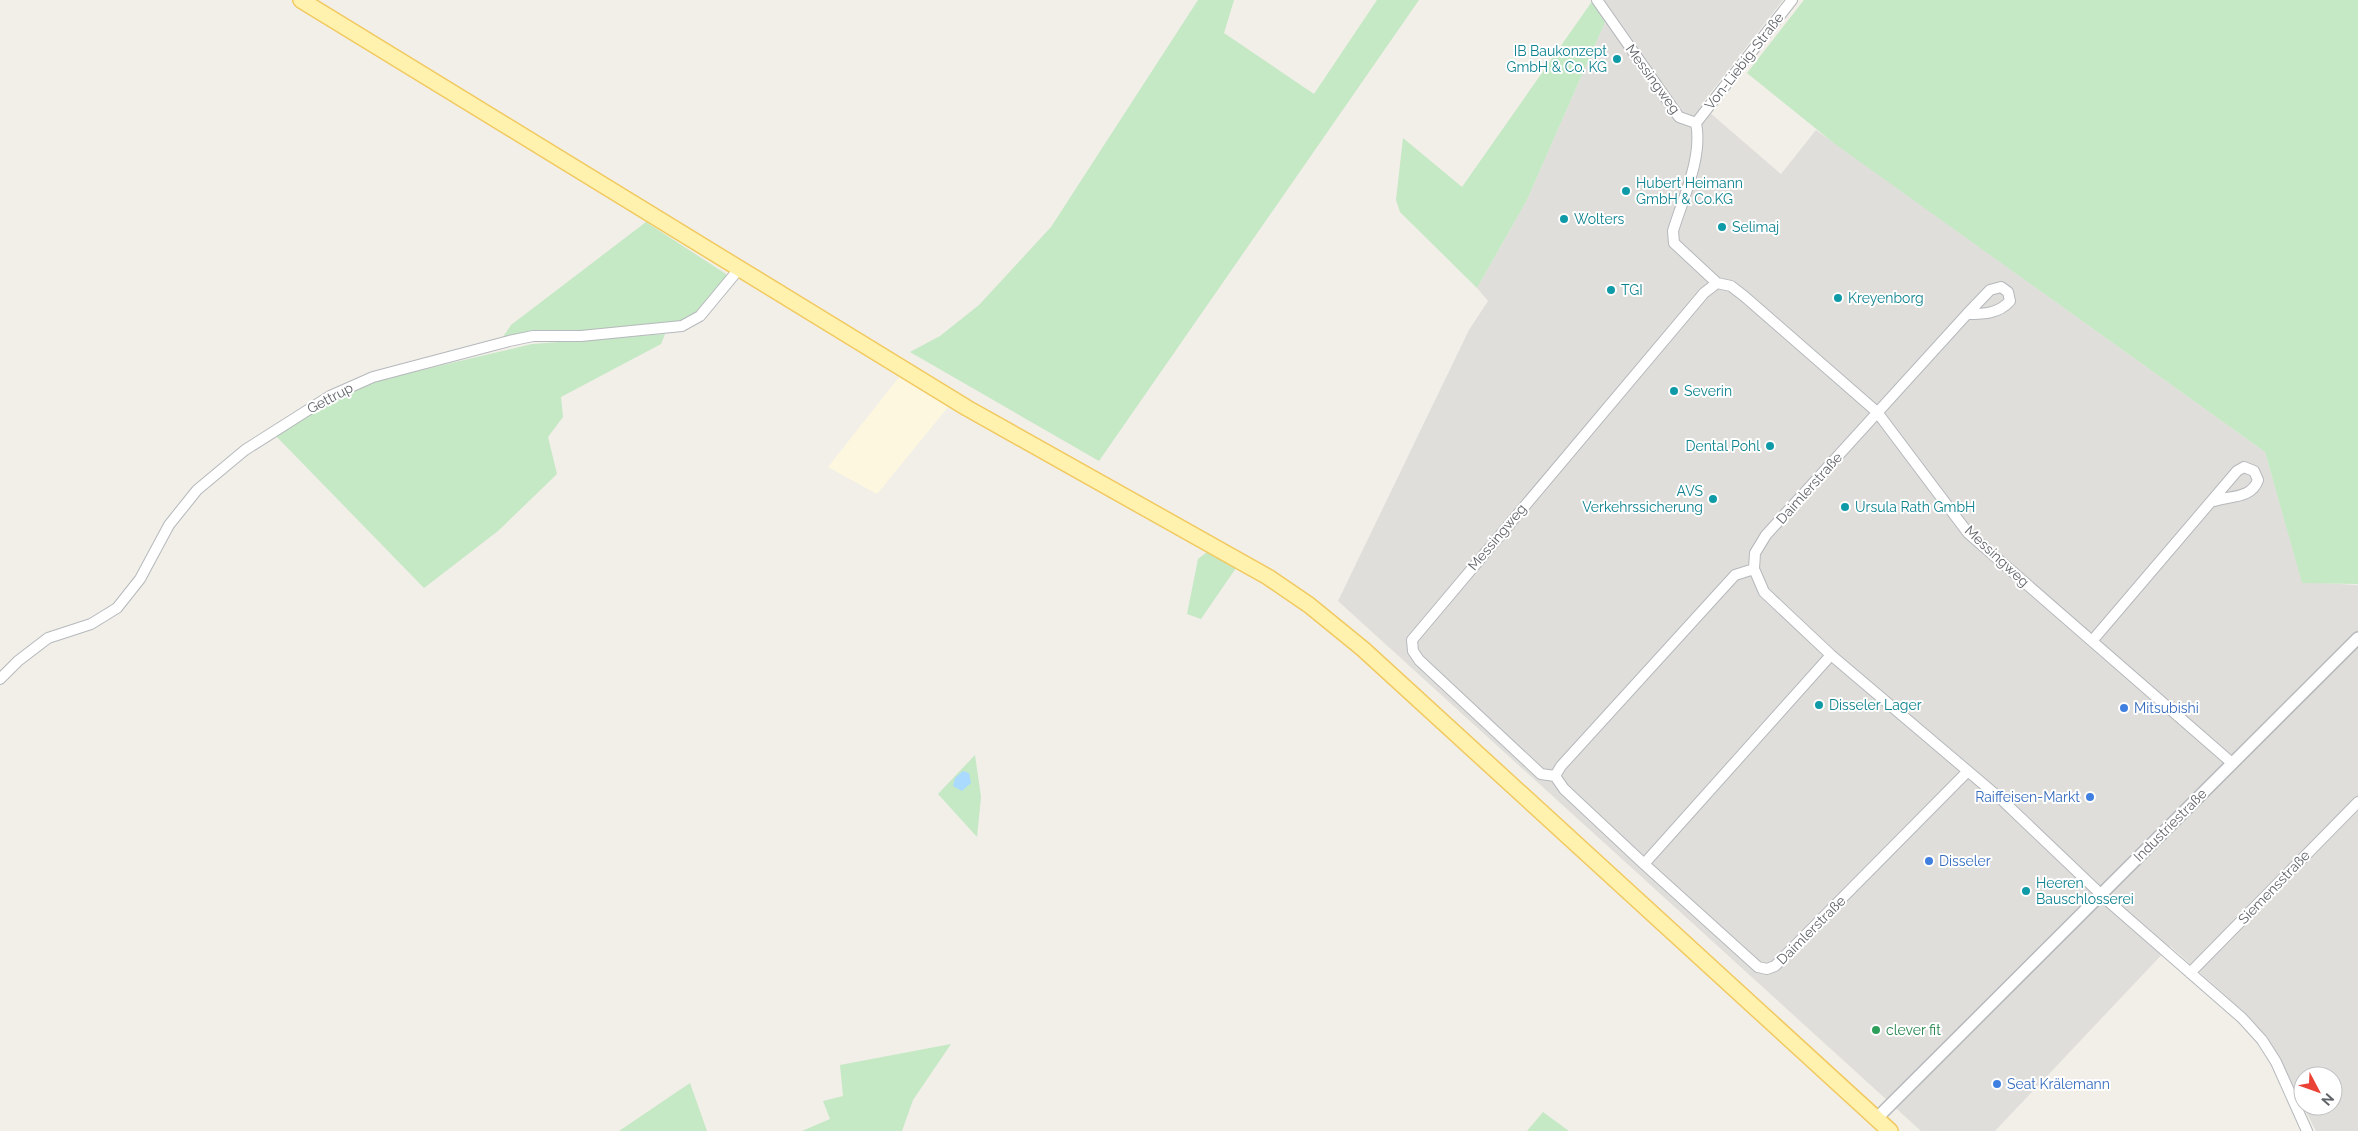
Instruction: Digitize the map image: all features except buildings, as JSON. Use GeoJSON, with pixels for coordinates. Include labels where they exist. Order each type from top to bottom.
{"type":"FeatureCollection","features":[{"type":"Feature","properties":{"kind":"main road"},"geometry":{"type":"LineString","coordinates":[[301,0],[967,408],[1245,563],[1309,605],[1363,649],[1890,1131]]}},
{"type":"Feature","properties":{"kind":"street","name":"Messingweg"},"geometry":{"type":"LineString","coordinates":[[1598,0],[1679,117],[1696,123],[1699,137],[1696,153],[1672,237],[1677,248],[1717,283],[1731,286],[1744,296],[1877,412],[1968,533],[2232,763]]}},
{"type":"Feature","properties":{"kind":"street","name":"Von-Liebig-Straße"},"geometry":{"type":"LineString","coordinates":[[1696,123],[1792,0]]}},
{"type":"Feature","properties":{"kind":"street","name":"Gettrup"},"geometry":{"type":"LineString","coordinates":[[0,679],[18,661],[48,638],[90,624],[117,608],[140,578],[169,525],[196,490],[245,450],[323,400],[373,377],[508,341],[533,336],[581,336],[682,326],[700,316],[739,269]]}},
{"type":"Feature","properties":{"kind":"street","name":"Messingweg"},"geometry":{"type":"LineString","coordinates":[[1555,776],[1541,774],[1419,660],[1413,651],[1412,640],[1704,293],[1717,283]]}},
{"type":"Feature","properties":{"kind":"street"},"geometry":{"type":"LineString","coordinates":[[1877,412],[1967,314]]}},
{"type":"Feature","properties":{"kind":"street","name":"Daimlerstraße"},"geometry":{"type":"LineString","coordinates":[[1754,569],[1755,553],[1766,535],[1877,412]]}},
{"type":"Feature","properties":{"kind":"street"},"geometry":{"type":"LineString","coordinates":[[2092,641],[2237,471],[2244,467],[2254,471],[2258,480],[2255,488],[2247,495],[2224,497],[2211,502]]}},
{"type":"Feature","properties":{"kind":"street"},"geometry":{"type":"LineString","coordinates":[[1555,776],[1561,766],[1646,669],[1734,574],[1754,569],[1764,592],[1831,655],[1968,771],[2057,851],[2101,895],[2242,1018],[2262,1040],[2276,1062],[2307,1131]]}},
{"type":"Feature","properties":{"kind":"street","name":"Industriestraße"},"geometry":{"type":"LineString","coordinates":[[1876,1119],[2358,638]]}},
{"type":"Feature","properties":{"kind":"street"},"geometry":{"type":"LineString","coordinates":[[1644,864],[1831,655]]}},
{"type":"Feature","properties":{"kind":"street","name":"Daimlerstraße"},"geometry":{"type":"LineString","coordinates":[[1555,776],[1564,789],[1758,967],[1769,969],[1775,966],[1968,771]]}},
{"type":"Feature","properties":{"kind":"street","name":"Siemensstraße"},"geometry":{"type":"LineString","coordinates":[[2190,973],[2358,802]]}},
{"type":"Feature","properties":{"kind":"shaded area"},"geometry":{"type":"Polygon","coordinates":[[[1601,0],[1783,0],[1701,105],[1781,174],[1816,130],[2265,452],[2302,582],[2358,585],[2358,1131],[2316,1131],[2308,1116],[2343,1116],[2343,1066],[2293,1066],[2293,1086],[2267,1037],[2246,1014],[2170,946],[1995,1131],[1921,1131],[1338,601],[1469,330],[1488,301],[1477,288],[1527,200],[1606,20],[1601,0]]]}},
{"type":"Feature","properties":{"kind":"shaded area"},"geometry":{"type":"Polygon","coordinates":[[[900,376],[949,406],[877,494],[828,467],[900,376]]]}},
{"type":"Feature","properties":{"kind":"green space"},"geometry":{"type":"Polygon","coordinates":[[[1198,0],[1234,0],[1224,33],[1314,94],[1377,0],[1419,0],[1099,461],[910,352],[940,336],[979,305],[1051,227],[1198,0]]]}},
{"type":"Feature","properties":{"kind":"green space"},"geometry":{"type":"Polygon","coordinates":[[[1593,0],[1606,20],[1527,200],[1477,288],[1400,212],[1396,200],[1403,138],[1462,187],[1593,0]]]}},
{"type":"Feature","properties":{"kind":"green space"},"geometry":{"type":"Polygon","coordinates":[[[1804,0],[2358,0],[2358,584],[2302,583],[2265,452],[1835,144],[1747,73],[1804,0]]]}},
{"type":"Feature","properties":{"kind":"green space"},"geometry":{"type":"Polygon","coordinates":[[[646,222],[726,274],[727,281],[690,320],[501,340],[511,325],[646,222]]]}},
{"type":"Feature","properties":{"kind":"green space"},"geometry":{"type":"Polygon","coordinates":[[[665,334],[661,344],[561,397],[563,417],[548,437],[557,474],[498,531],[424,588],[274,434],[345,393],[370,382],[532,344],[665,334]]]}},
{"type":"Feature","properties":{"kind":"green space"},"geometry":{"type":"Polygon","coordinates":[[[1207,552],[1236,568],[1201,619],[1187,614],[1198,559],[1207,552]]]}},
{"type":"Feature","properties":{"kind":"green space"},"geometry":{"type":"Polygon","coordinates":[[[975,755],[981,797],[977,837],[938,794],[975,755]]]}},
{"type":"Feature","properties":{"kind":"green space"},"geometry":{"type":"Polygon","coordinates":[[[951,1044],[913,1100],[902,1131],[802,1131],[830,1119],[823,1101],[843,1096],[840,1065],[951,1044]]]}},
{"type":"Feature","properties":{"kind":"green space"},"geometry":{"type":"Polygon","coordinates":[[[690,1083],[707,1131],[619,1131],[690,1083]]]}},
{"type":"Feature","properties":{"kind":"green space"},"geometry":{"type":"Polygon","coordinates":[[[1543,1112],[1569,1131],[1527,1131],[1543,1112]]]}},
{"type":"Feature","properties":{"kind":"water"},"geometry":{"type":"Polygon","coordinates":[[[963,771],[969,773],[971,783],[962,791],[953,786],[955,778],[963,771]]]}},
{"type":"Feature","properties":{"kind":"place","name":"IB Baukonzept GmbH & Co. KG"},"geometry":{"type":"Point","coordinates":[1617,59]}},
{"type":"Feature","properties":{"kind":"place","name":"Hubert Heimann GmbH & Co.KG"},"geometry":{"type":"Point","coordinates":[1626,191]}},
{"type":"Feature","properties":{"kind":"place","name":"Wolters"},"geometry":{"type":"Point","coordinates":[1564,219]}},
{"type":"Feature","properties":{"kind":"place","name":"Selimaj"},"geometry":{"type":"Point","coordinates":[1722,227]}},
{"type":"Feature","properties":{"kind":"place","name":"TGI"},"geometry":{"type":"Point","coordinates":[1611,290]}},
{"type":"Feature","properties":{"kind":"place","name":"Kreyenborg"},"geometry":{"type":"Point","coordinates":[1838,298]}},
{"type":"Feature","properties":{"kind":"place","name":"Severin"},"geometry":{"type":"Point","coordinates":[1674,391]}},
{"type":"Feature","properties":{"kind":"place","name":"Dental Pohl"},"geometry":{"type":"Point","coordinates":[1770,446]}},
{"type":"Feature","properties":{"kind":"place","name":"AVS Verkehrssicherung"},"geometry":{"type":"Point","coordinates":[1713,499]}},
{"type":"Feature","properties":{"kind":"place","name":"Ursula Rath GmbH"},"geometry":{"type":"Point","coordinates":[1845,507]}},
{"type":"Feature","properties":{"kind":"place","name":"Disseler Lager"},"geometry":{"type":"Point","coordinates":[1819,705]}},
{"type":"Feature","properties":{"kind":"place","name":"Mitsubishi"},"geometry":{"type":"Point","coordinates":[2124,708]}},
{"type":"Feature","properties":{"kind":"place","name":"Raiffeisen-Markt"},"geometry":{"type":"Point","coordinates":[2090,797]}},
{"type":"Feature","properties":{"kind":"place","name":"Disseler"},"geometry":{"type":"Point","coordinates":[1929,861]}},
{"type":"Feature","properties":{"kind":"place","name":"Heeren Bauschlosserei"},"geometry":{"type":"Point","coordinates":[2026,891]}},
{"type":"Feature","properties":{"kind":"place","name":"clever fit"},"geometry":{"type":"Point","coordinates":[1876,1030]}},
{"type":"Feature","properties":{"kind":"place","name":"Seat Krälemann"},"geometry":{"type":"Point","coordinates":[1997,1084]}}]}
